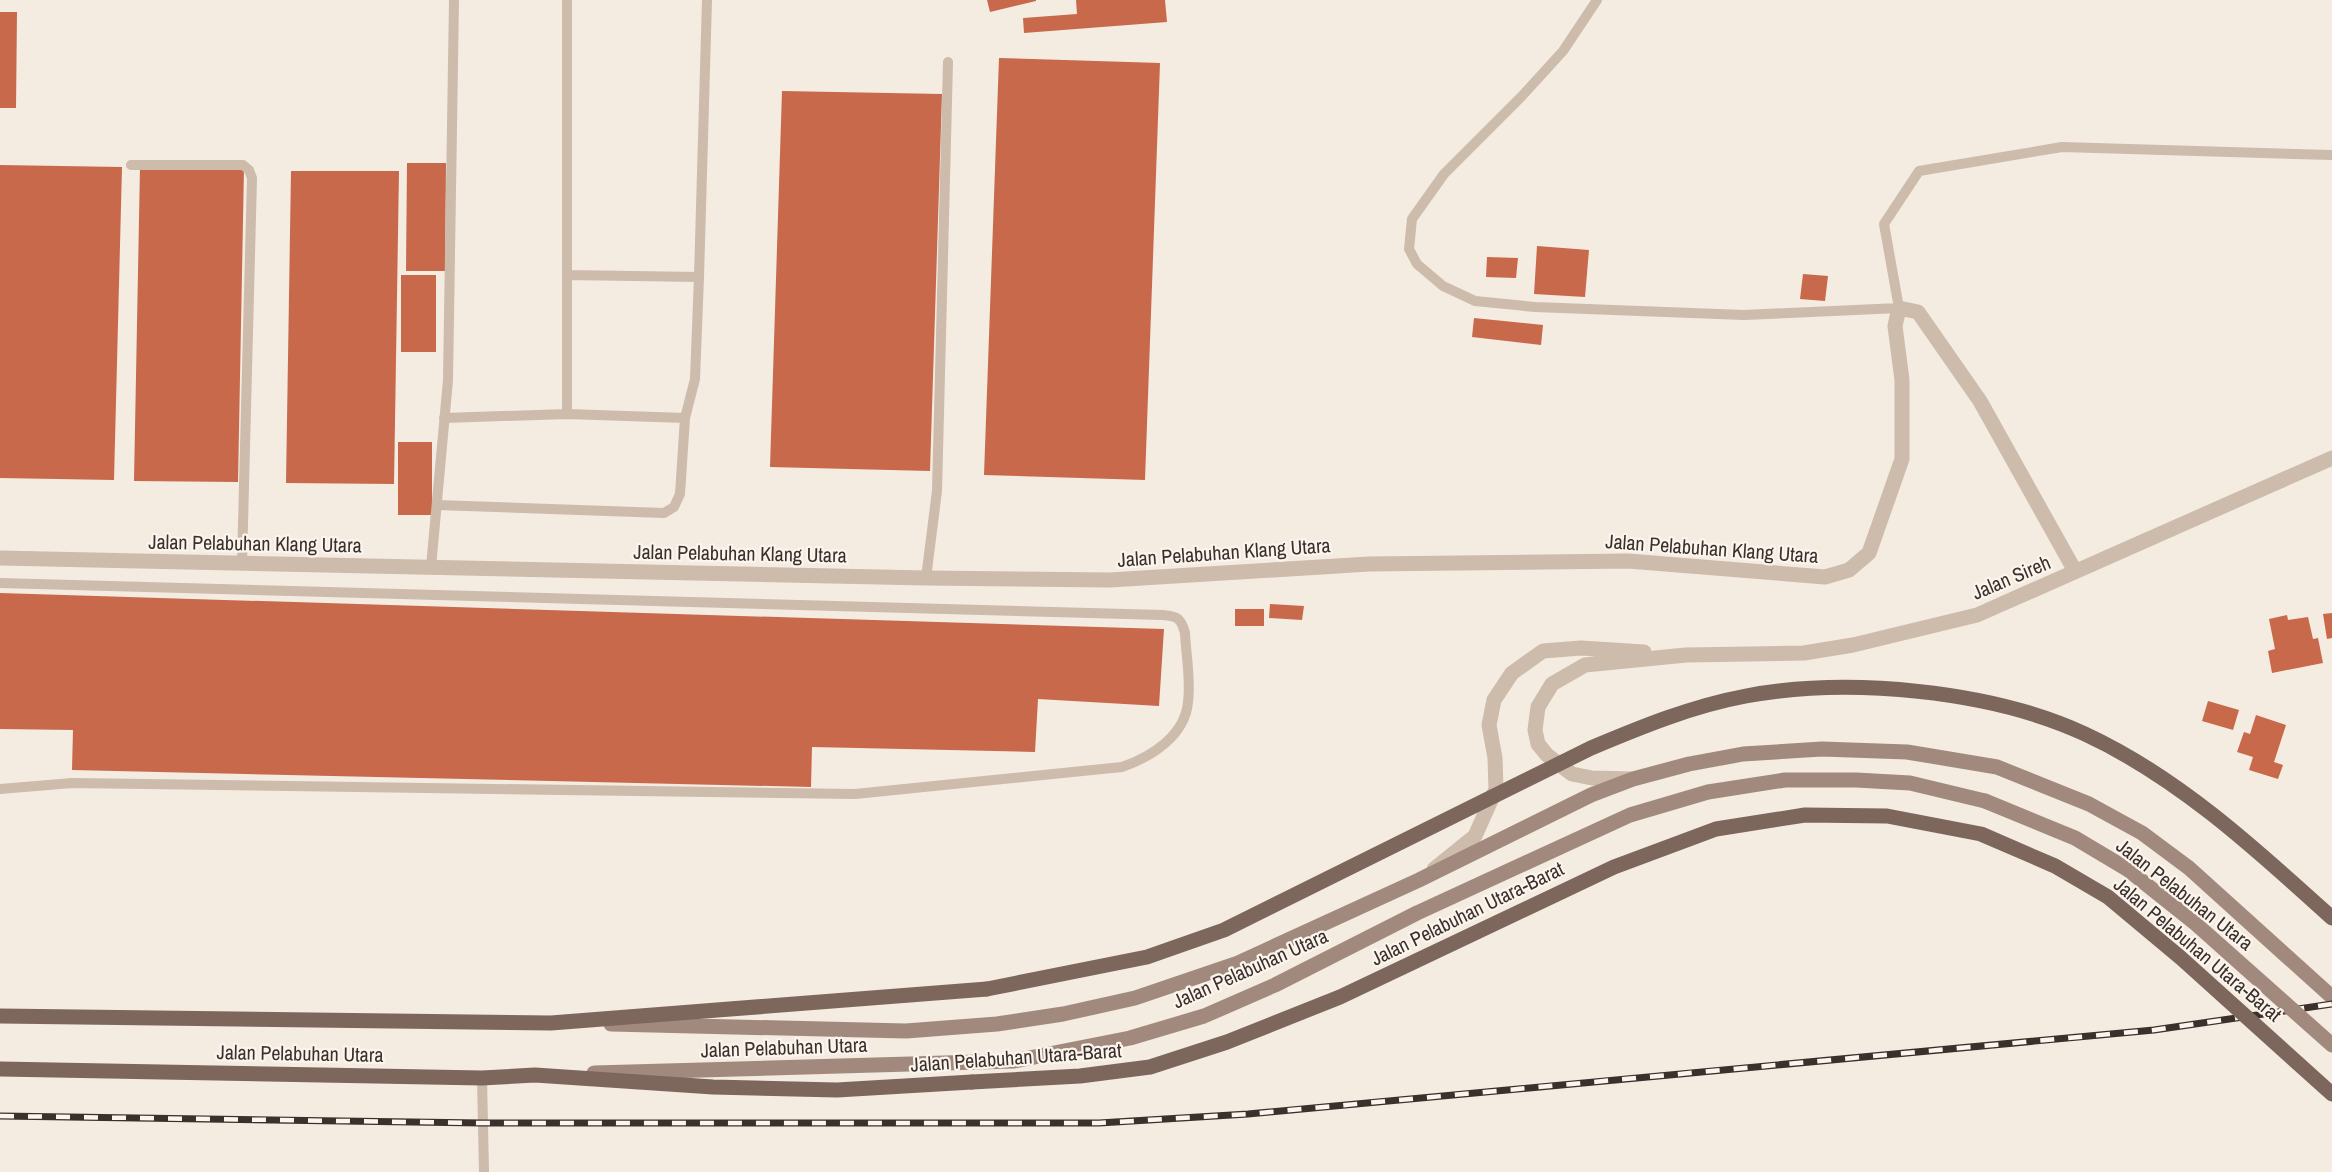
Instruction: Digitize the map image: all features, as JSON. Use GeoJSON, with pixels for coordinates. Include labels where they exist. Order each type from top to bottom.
{"type":"FeatureCollection","features":[{"type":"Feature","properties":{"kind":"main road"},"geometry":{"type":"LineString","coordinates":[[551,1023],[987,989],[1147,957],[1224,930],[1591,748],[1627,733],[1677,714],[1746,696],[1807,689],[1873,688],[1956,697],[2019,710],[2084,734],[2141,765],[2187,795],[2289,879],[2332,918]]}},
{"type":"Feature","properties":{"kind":"main road","name":"Jalan Pelabuhan Utara"},"geometry":{"type":"LineString","coordinates":[[0,1016],[551,1023],[906,1031],[997,1024],[1135,998],[1238,963],[1419,880],[1592,795],[1633,779],[1743,753],[1822,749],[1907,752],[1997,767],[2089,804],[2142,833],[2189,867],[2332,997]]}},
{"type":"Feature","properties":{"kind":"main road","name":"Jalan Pelabuhan Utara"},"geometry":{"type":"LineString","coordinates":[[0,1069],[482,1078],[1014,1061],[1130,1038],[1204,1016],[1275,985],[1417,913],[1550,850],[1630,815],[1708,792],[1785,780],[1910,783],[1985,801],[2075,838],[2127,869],[2196,924],[2332,1045]]}},
{"type":"Feature","properties":{"kind":"main road","name":"Jalan Pelabuhan Utara-Barat"},"geometry":{"type":"LineString","coordinates":[[535,1075],[713,1088],[826,1090],[1080,1076],[1150,1067],[1216,1046],[1340,997],[1614,867],[1716,830],[1805,814],[1887,816],[1981,834],[2055,866],[2117,905],[2181,958],[2332,1094]]}},
{"type":"Feature","properties":{"kind":"street"},"geometry":{"type":"LineString","coordinates":[[1899,308],[1918,312],[1980,401],[2075,572]]}},
{"type":"Feature","properties":{"kind":"street","name":"Jalan Pelabuhan Klang Utara"},"geometry":{"type":"LineString","coordinates":[[0,558],[1110,580],[1369,564],[1628,561],[1825,576],[1849,570],[1869,553],[1902,459],[1902,380],[1895,326],[1899,308]]}},
{"type":"Feature","properties":{"kind":"street","name":"Jalan Sireh"},"geometry":{"type":"LineString","coordinates":[[1686,655],[1804,652],[1853,645],[1977,615],[2332,458]]}},
{"type":"Feature","properties":{"kind":"street"},"geometry":{"type":"LineString","coordinates":[[1419,880],[1475,836],[1497,789],[1495,758],[1489,725],[1494,700],[1512,673],[1543,651],[1581,648],[1686,655]]}},
{"type":"Feature","properties":{"kind":"street"},"geometry":{"type":"LineString","coordinates":[[1633,779],[1592,778],[1572,774],[1547,756],[1538,744],[1535,730],[1538,707],[1552,684],[1585,665],[1686,655]]}},
{"type":"Feature","properties":{"kind":"lane"},"geometry":{"type":"LineString","coordinates":[[431,567],[448,368],[454,0]]}},
{"type":"Feature","properties":{"kind":"lane"},"geometry":{"type":"LineString","coordinates":[[567,0],[567,414]]}},
{"type":"Feature","properties":{"kind":"lane"},"geometry":{"type":"LineString","coordinates":[[437,505],[664,513],[674,507],[680,494],[685,417],[695,379],[708,0]]}},
{"type":"Feature","properties":{"kind":"lane"},"geometry":{"type":"LineString","coordinates":[[1597,0],[1563,51],[1522,96],[1444,174],[1412,219],[1409,249],[1417,264],[1443,286],[1475,301],[1534,307],[1744,315],[1899,308],[1884,224],[1919,171],[2062,147],[2332,155]]}},
{"type":"Feature","properties":{"kind":"lane"},"geometry":{"type":"LineString","coordinates":[[926,578],[937,491],[948,62]]}},
{"type":"Feature","properties":{"kind":"lane"},"geometry":{"type":"LineString","coordinates":[[131,165],[243,165],[249,170],[252,178],[242,563]]}},
{"type":"Feature","properties":{"kind":"lane"},"geometry":{"type":"LineString","coordinates":[[567,275],[699,277]]}},
{"type":"Feature","properties":{"kind":"lane"},"geometry":{"type":"LineString","coordinates":[[444,418],[567,414],[685,417]]}},
{"type":"Feature","properties":{"kind":"lane"},"geometry":{"type":"LineString","coordinates":[[0,583],[1176,616],[1182,621],[1185,633],[1188,702],[1184,719],[1159,750],[1122,767],[855,794],[72,783],[0,789]]}},
{"type":"Feature","properties":{"kind":"lane"},"geometry":{"type":"LineString","coordinates":[[482,1078],[484,1172]]}},
{"type":"Feature","properties":{"kind":"building"},"geometry":{"type":"Polygon","coordinates":[[[987,0],[1036,0],[1036,1],[990,12],[987,0]]]}},
{"type":"Feature","properties":{"kind":"building"},"geometry":{"type":"Polygon","coordinates":[[[1076,0],[1165,0],[1167,22],[1024,33],[1023,18],[1077,14],[1076,0]]]}},
{"type":"Feature","properties":{"kind":"building"},"geometry":{"type":"Polygon","coordinates":[[[0,12],[17,12],[16,108],[0,108],[0,12]]]}},
{"type":"Feature","properties":{"kind":"building"},"geometry":{"type":"Polygon","coordinates":[[[999,58],[1160,63],[1145,480],[984,475],[999,58]]]}},
{"type":"Feature","properties":{"kind":"building"},"geometry":{"type":"Polygon","coordinates":[[[782,91],[942,94],[930,471],[770,467],[782,91]]]}},
{"type":"Feature","properties":{"kind":"building"},"geometry":{"type":"Polygon","coordinates":[[[407,163],[446,163],[445,271],[406,271],[407,163]]]}},
{"type":"Feature","properties":{"kind":"building"},"geometry":{"type":"Polygon","coordinates":[[[0,165],[122,167],[114,480],[0,478],[0,165]]]}},
{"type":"Feature","properties":{"kind":"building"},"geometry":{"type":"Polygon","coordinates":[[[140,167],[244,168],[238,482],[134,481],[140,167]]]}},
{"type":"Feature","properties":{"kind":"building"},"geometry":{"type":"Polygon","coordinates":[[[291,171],[399,171],[394,484],[286,483],[291,171]]]}},
{"type":"Feature","properties":{"kind":"building"},"geometry":{"type":"Polygon","coordinates":[[[1537,246],[1589,250],[1585,297],[1534,294],[1537,246]]]}},
{"type":"Feature","properties":{"kind":"building"},"geometry":{"type":"Polygon","coordinates":[[[1487,257],[1518,258],[1516,278],[1486,277],[1487,257]]]}},
{"type":"Feature","properties":{"kind":"building"},"geometry":{"type":"Polygon","coordinates":[[[1803,274],[1828,276],[1825,301],[1800,299],[1803,274]]]}},
{"type":"Feature","properties":{"kind":"building"},"geometry":{"type":"Polygon","coordinates":[[[401,275],[436,275],[436,352],[401,352],[401,275]]]}},
{"type":"Feature","properties":{"kind":"building"},"geometry":{"type":"Polygon","coordinates":[[[1474,318],[1543,325],[1541,345],[1472,337],[1474,318]]]}},
{"type":"Feature","properties":{"kind":"building"},"geometry":{"type":"Polygon","coordinates":[[[398,442],[432,442],[432,515],[398,515],[398,442]]]}},
{"type":"Feature","properties":{"kind":"building"},"geometry":{"type":"Polygon","coordinates":[[[0,593],[1164,629],[1159,706],[1038,699],[1035,752],[812,747],[811,787],[72,770],[73,730],[0,729],[0,593]]]}},
{"type":"Feature","properties":{"kind":"building"},"geometry":{"type":"Polygon","coordinates":[[[1270,604],[1304,606],[1302,620],[1269,618],[1270,604]]]}},
{"type":"Feature","properties":{"kind":"building"},"geometry":{"type":"Polygon","coordinates":[[[1235,609],[1264,609],[1264,626],[1235,626],[1235,609]]]}},
{"type":"Feature","properties":{"kind":"building"},"geometry":{"type":"Polygon","coordinates":[[[2332,613],[2332,638],[2327,639],[2323,614],[2332,613]]]}},
{"type":"Feature","properties":{"kind":"building"},"geometry":{"type":"Polygon","coordinates":[[[2287,615],[2288,620],[2308,617],[2313,639],[2318,638],[2323,663],[2272,673],[2268,651],[2275,649],[2269,619],[2287,615]]]}},
{"type":"Feature","properties":{"kind":"building"},"geometry":{"type":"Polygon","coordinates":[[[2208,701],[2239,710],[2233,730],[2202,721],[2208,701]]]}},
{"type":"Feature","properties":{"kind":"building"},"geometry":{"type":"Polygon","coordinates":[[[2256,715],[2286,725],[2274,762],[2283,765],[2278,779],[2249,770],[2253,757],[2237,752],[2244,732],[2250,734],[2256,715]]]}},
{"type":"Feature","properties":{"kind":"railway"},"geometry":{"type":"LineString","coordinates":[[0,1116],[482,1123],[1099,1123],[1248,1114],[2154,1030],[2332,1004]]}}]}
